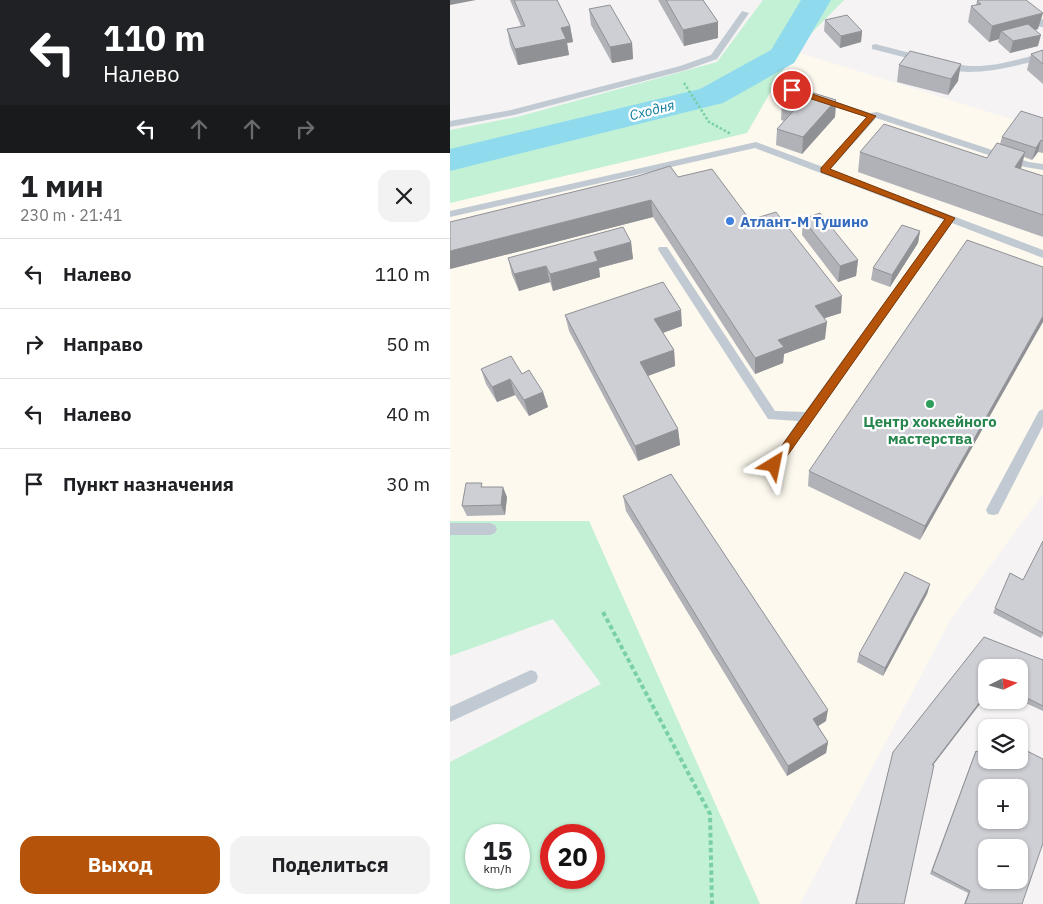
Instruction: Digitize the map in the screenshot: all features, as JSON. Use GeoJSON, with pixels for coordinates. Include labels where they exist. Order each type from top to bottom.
{"type":"FeatureCollection","features":[{"type":"Feature","properties":{"kind":"lane"},"geometry":{"type":"LineString","coordinates":[[1020,0],[1043,25]]}},
{"type":"Feature","properties":{"kind":"lane"},"geometry":{"type":"LineString","coordinates":[[450,124],[512,113],[675,70],[714,57],[745,13]]}},
{"type":"Feature","properties":{"kind":"lane"},"geometry":{"type":"LineString","coordinates":[[875,47],[958,68],[1001,68],[1043,56]]}},
{"type":"Feature","properties":{"kind":"lane"},"geometry":{"type":"LineString","coordinates":[[792,90],[872,116],[874,114],[1028,165],[1043,167]]}},
{"type":"Feature","properties":{"kind":"lane"},"geometry":{"type":"LineString","coordinates":[[824,170],[872,116]]}},
{"type":"Feature","properties":{"kind":"lane"},"geometry":{"type":"LineString","coordinates":[[450,214],[756,145],[1043,254]]}},
{"type":"Feature","properties":{"kind":"lane"},"geometry":{"type":"LineString","coordinates":[[774,465],[951,218]]}},
{"type":"Feature","properties":{"kind":"lane"},"geometry":{"type":"LineString","coordinates":[[664,248],[772,416],[809,417]]}},
{"type":"Feature","properties":{"kind":"lane"},"geometry":{"type":"LineString","coordinates":[[993,510],[1043,414]]}},
{"type":"Feature","properties":{"kind":"lane"},"geometry":{"type":"LineString","coordinates":[[450,528],[490,529]]}},
{"type":"Feature","properties":{"kind":"lane"},"geometry":{"type":"LineString","coordinates":[[450,715],[531,677]]}},
{"type":"Feature","properties":{"kind":"path"},"geometry":{"type":"LineString","coordinates":[[681,79],[709,122],[727,132]]}},
{"type":"Feature","properties":{"kind":"path"},"geometry":{"type":"LineString","coordinates":[[603,612],[710,814],[712,904]]}},
{"type":"Feature","properties":{"kind":"shaded area"},"geometry":{"type":"Polygon","coordinates":[[[794,51],[1043,129],[1043,494],[951,619],[800,904],[760,904],[589,521],[450,521],[450,203],[747,133],[794,51]]]}},
{"type":"Feature","properties":{"kind":"green space"},"geometry":{"type":"Polygon","coordinates":[[[763,0],[844,0],[794,51],[747,133],[450,203],[450,130],[517,117],[717,62],[763,0]]]}},
{"type":"Feature","properties":{"kind":"green space"},"geometry":{"type":"Polygon","coordinates":[[[450,521],[589,521],[760,904],[450,904],[450,762],[601,684],[553,619],[450,656],[450,521]]]}},
{"type":"Feature","properties":{"kind":"building"},"geometry":{"type":"Polygon","coordinates":[[[514,0],[557,0],[570,26],[561,28],[566,39],[515,49],[507,29],[525,26],[514,0]]]}},
{"type":"Feature","properties":{"kind":"building"},"geometry":{"type":"Polygon","coordinates":[[[666,0],[703,0],[718,22],[683,30],[666,0]]]}},
{"type":"Feature","properties":{"kind":"building"},"geometry":{"type":"Polygon","coordinates":[[[1026,0],[1043,13],[992,26],[971,6],[981,4],[977,1],[1026,0]]]}},
{"type":"Feature","properties":{"kind":"building"},"geometry":{"type":"Polygon","coordinates":[[[610,5],[632,43],[610,47],[589,9],[610,5]]]}},
{"type":"Feature","properties":{"kind":"building"},"geometry":{"type":"Polygon","coordinates":[[[847,15],[862,31],[841,36],[825,20],[847,15]]]}},
{"type":"Feature","properties":{"kind":"building"},"geometry":{"type":"Polygon","coordinates":[[[1028,24],[1041,35],[1013,41],[1001,31],[1028,24]]]}},
{"type":"Feature","properties":{"kind":"building"},"geometry":{"type":"Polygon","coordinates":[[[1043,50],[1043,64],[1031,54],[1043,50]]]}},
{"type":"Feature","properties":{"kind":"building"},"geometry":{"type":"Polygon","coordinates":[[[910,51],[961,64],[951,79],[899,65],[910,51]]]}},
{"type":"Feature","properties":{"kind":"building"},"geometry":{"type":"Polygon","coordinates":[[[804,90],[836,100],[803,137],[777,129],[796,108],[782,103],[793,92],[800,94],[804,90]]]}},
{"type":"Feature","properties":{"kind":"building"},"geometry":{"type":"Polygon","coordinates":[[[1021,111],[1043,118],[1043,141],[1041,140],[1036,148],[1002,137],[1021,111]]]}},
{"type":"Feature","properties":{"kind":"building"},"geometry":{"type":"Polygon","coordinates":[[[884,124],[987,158],[997,143],[1025,152],[1015,167],[1043,176],[1043,215],[860,152],[884,124]]]}},
{"type":"Feature","properties":{"kind":"building"},"geometry":{"type":"Polygon","coordinates":[[[670,166],[678,177],[712,169],[750,220],[776,212],[842,296],[815,306],[827,322],[778,340],[784,347],[755,358],[651,200],[450,251],[450,222],[638,176],[670,166]]]}},
{"type":"Feature","properties":{"kind":"building"},"geometry":{"type":"Polygon","coordinates":[[[820,213],[858,260],[840,266],[803,219],[820,213]]]}},
{"type":"Feature","properties":{"kind":"building"},"geometry":{"type":"Polygon","coordinates":[[[902,225],[920,231],[892,275],[873,268],[902,225]]]}},
{"type":"Feature","properties":{"kind":"building"},"geometry":{"type":"Polygon","coordinates":[[[623,227],[631,242],[594,252],[598,261],[550,274],[546,266],[514,274],[508,258],[623,227]]]}},
{"type":"Feature","properties":{"kind":"building","name":"Центр хоккейного мастерства"},"geometry":{"type":"Polygon","coordinates":[[[967,240],[1043,267],[1043,316],[925,526],[809,471],[967,240]]]}},
{"type":"Feature","properties":{"kind":"building"},"geometry":{"type":"Polygon","coordinates":[[[663,282],[681,310],[654,319],[674,350],[640,362],[678,429],[635,446],[565,315],[663,282]]]}},
{"type":"Feature","properties":{"kind":"building"},"geometry":{"type":"Polygon","coordinates":[[[511,356],[522,374],[529,370],[543,392],[524,400],[510,379],[492,387],[481,369],[511,356]]]}},
{"type":"Feature","properties":{"kind":"building"},"geometry":{"type":"Polygon","coordinates":[[[671,474],[828,710],[813,719],[828,742],[788,766],[623,496],[671,474]]]}},
{"type":"Feature","properties":{"kind":"building"},"geometry":{"type":"Polygon","coordinates":[[[466,483],[482,483],[481,487],[503,487],[501,505],[462,506],[466,483]]]}},
{"type":"Feature","properties":{"kind":"building"},"geometry":{"type":"Polygon","coordinates":[[[1043,541],[1043,633],[995,608],[1010,573],[1023,580],[1043,541]]]}},
{"type":"Feature","properties":{"kind":"building"},"geometry":{"type":"Polygon","coordinates":[[[905,572],[930,584],[885,668],[859,654],[905,572]]]}},
{"type":"Feature","properties":{"kind":"building"},"geometry":{"type":"Polygon","coordinates":[[[984,637],[1043,660],[1043,706],[1028,698],[1028,659],[978,659],[978,705],[932,765],[934,765],[904,904],[856,904],[893,752],[984,637]]]}},
{"type":"Feature","properties":{"kind":"building"},"geometry":{"type":"Polygon","coordinates":[[[976,751],[978,752],[978,769],[1028,769],[1028,752],[1043,759],[1043,843],[1028,887],[1028,839],[978,839],[978,889],[1027,889],[1022,904],[965,904],[970,891],[932,871],[976,751]]]}},
{"type":"Feature","properties":{"kind":"waterway","name":"Сходня"},"geometry":{"type":"LineString","coordinates":[[450,160],[711,96],[783,56],[816,0]]}},
{"type":"Feature","properties":{"kind":"place","name":"Атлант-М Тушино"},"geometry":{"type":"Point","coordinates":[730,221]}},
{"type":"Feature","properties":{"kind":"place","name":"Центр хоккейного мастерства"},"geometry":{"type":"Point","coordinates":[930,404]}},
{"type":"Feature","properties":{"kind":"route"},"geometry":{"type":"LineString","coordinates":[[774,465],[951,218],[824,170],[872,116],[792,90]]}}]}
